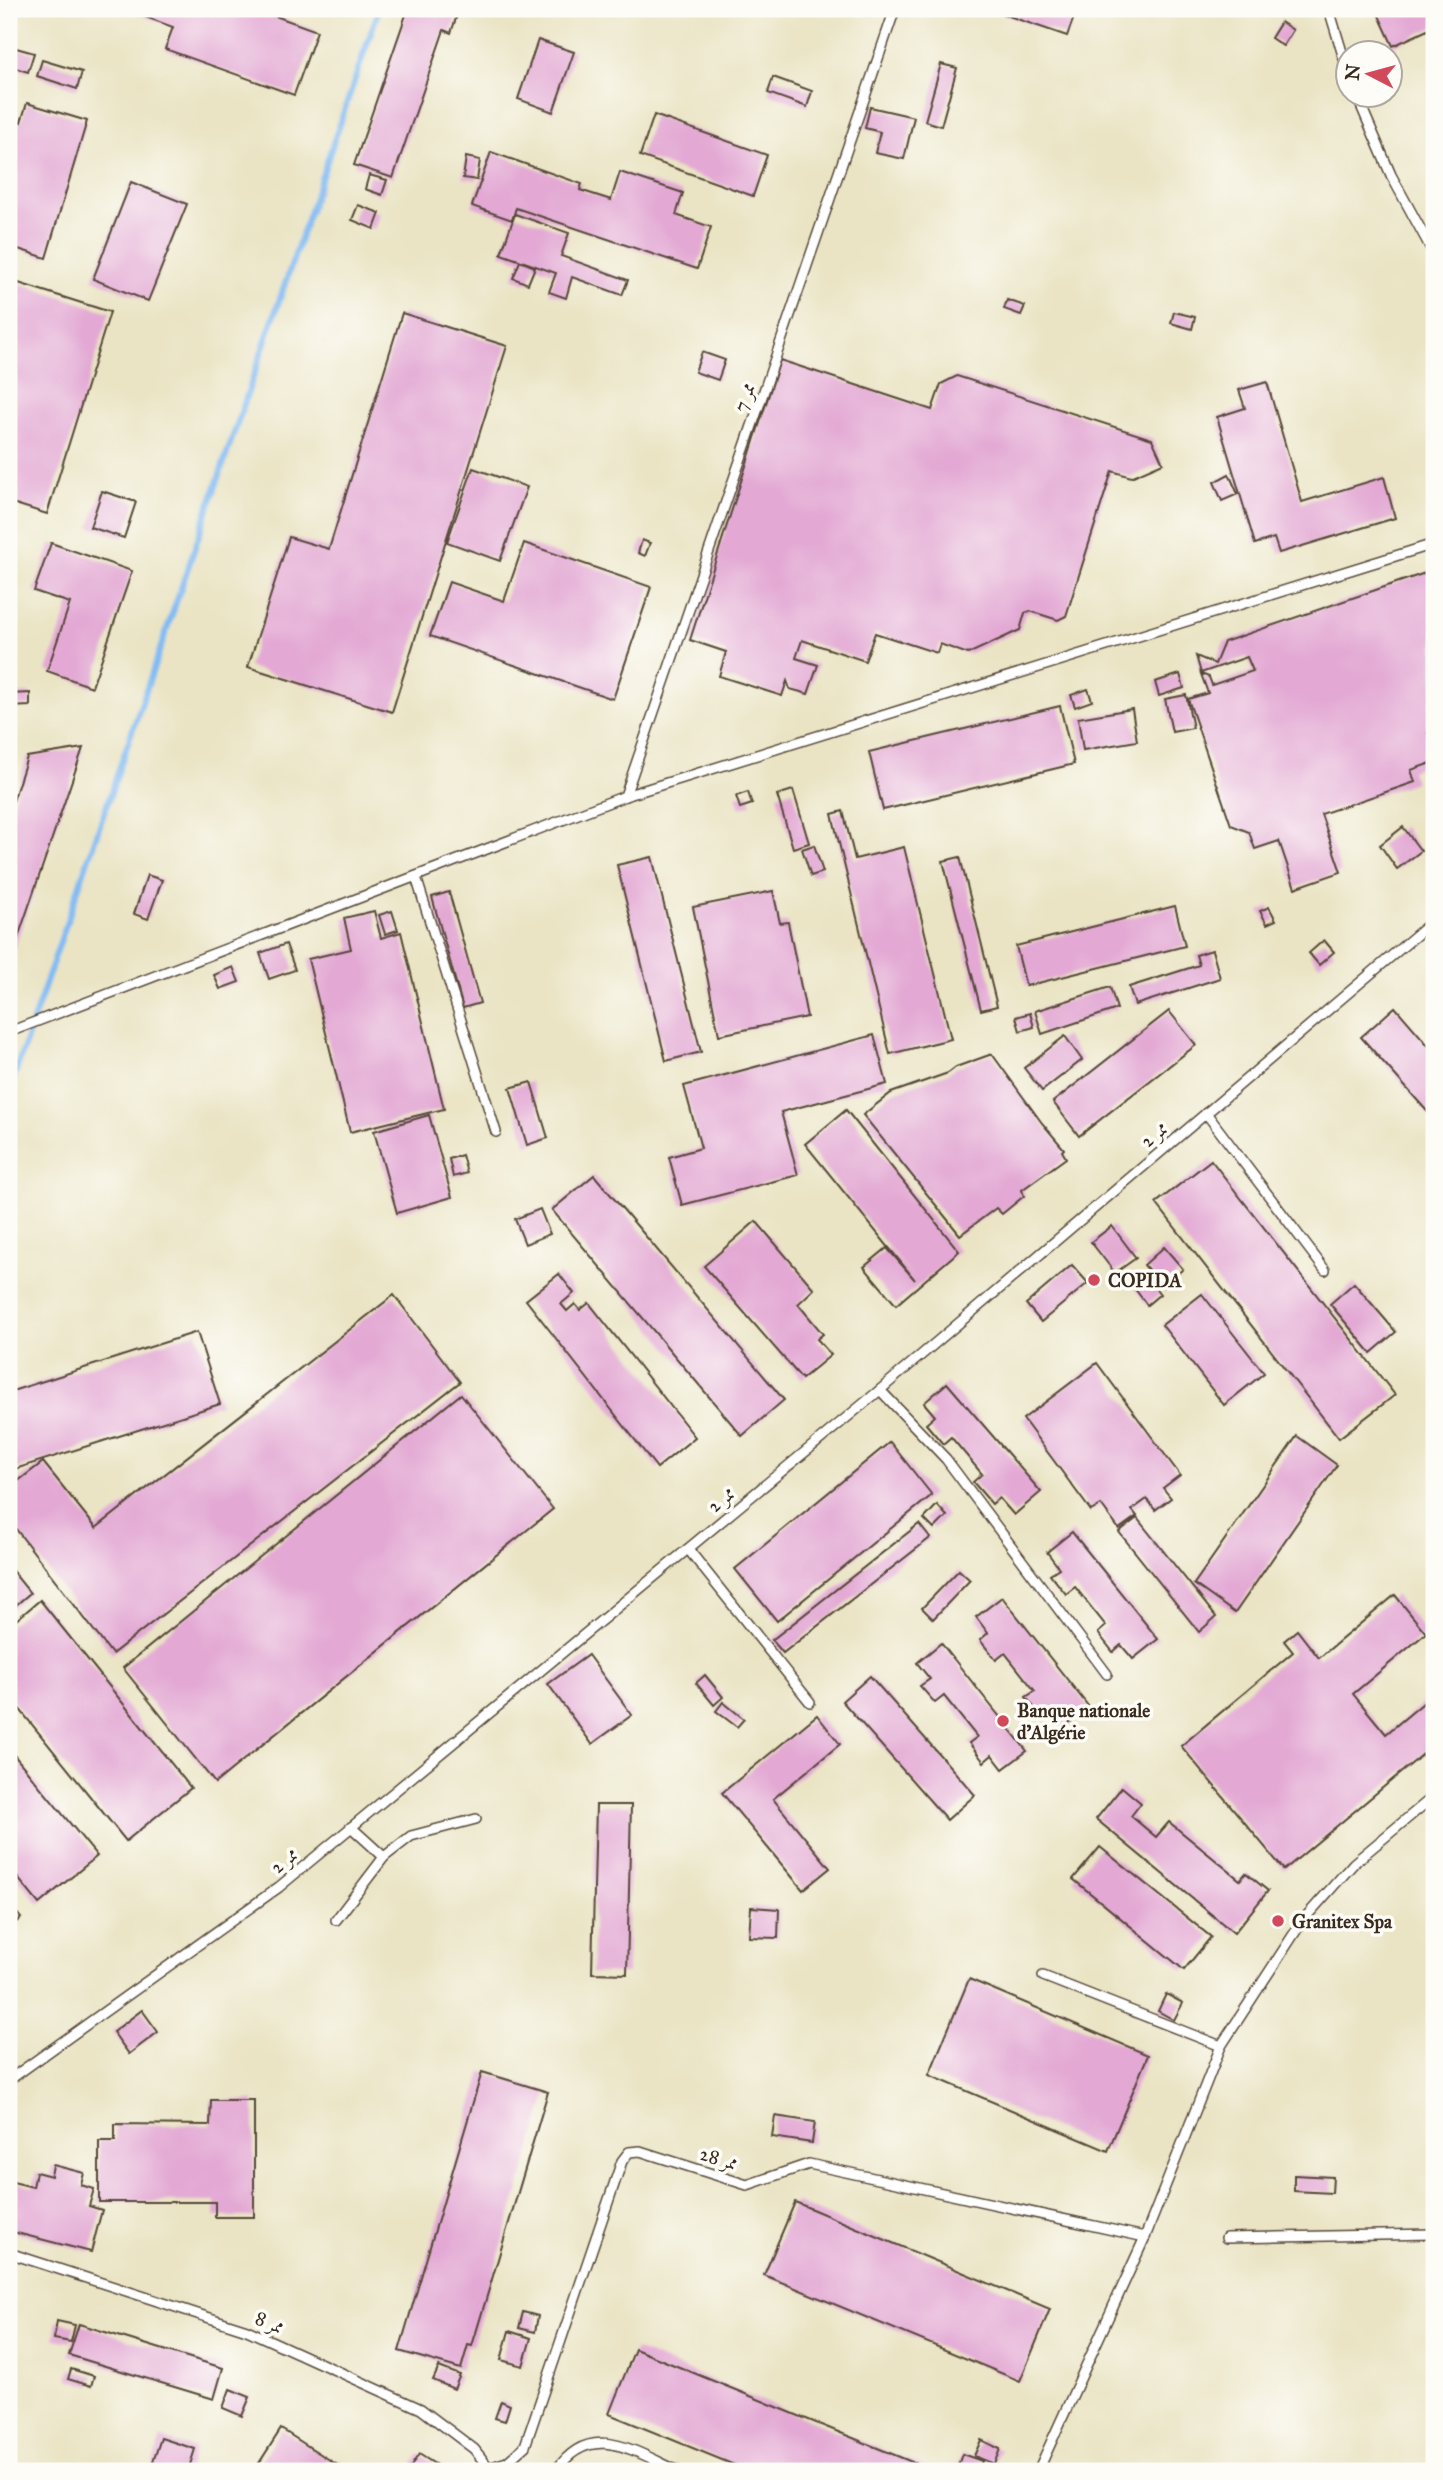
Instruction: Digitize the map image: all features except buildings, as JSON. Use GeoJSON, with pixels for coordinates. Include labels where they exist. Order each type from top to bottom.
{"type":"FeatureCollection","features":[{"type":"Feature","properties":{"kind":"lane","name":"ممر 7"},"geometry":{"type":"LineString","coordinates":[[625,796],[895,9]]}},
{"type":"Feature","properties":{"kind":"lane"},"geometry":{"type":"LineString","coordinates":[[1329,9],[1338,38]]}},
{"type":"Feature","properties":{"kind":"lane"},"geometry":{"type":"LineString","coordinates":[[1362,108],[1391,175],[1434,254]]}},
{"type":"Feature","properties":{"kind":"lane"},"geometry":{"type":"LineString","coordinates":[[9,1032],[625,796],[1434,544]]}},
{"type":"Feature","properties":{"kind":"lane"},"geometry":{"type":"LineString","coordinates":[[416,877],[496,1132]]}},
{"type":"Feature","properties":{"kind":"lane","name":"ممر 2"},"geometry":{"type":"LineString","coordinates":[[9,2080],[279,1887],[880,1390],[1434,920]]}},
{"type":"Feature","properties":{"kind":"lane"},"geometry":{"type":"LineString","coordinates":[[1206,1113],[1325,1270]]}},
{"type":"Feature","properties":{"kind":"lane"},"geometry":{"type":"LineString","coordinates":[[880,1390],[946,1458],[1107,1674]]}},
{"type":"Feature","properties":{"kind":"lane"},"geometry":{"type":"LineString","coordinates":[[688,1549],[810,1702]]}},
{"type":"Feature","properties":{"kind":"lane"},"geometry":{"type":"LineString","coordinates":[[1038,2471],[1145,2237],[1221,2046],[1303,1920],[1354,1863],[1434,1796]]}},
{"type":"Feature","properties":{"kind":"lane"},"geometry":{"type":"LineString","coordinates":[[336,1920],[384,1857],[411,1836],[476,1819]]}},
{"type":"Feature","properties":{"kind":"lane"},"geometry":{"type":"LineString","coordinates":[[351,1827],[384,1857]]}},
{"type":"Feature","properties":{"kind":"lane"},"geometry":{"type":"LineString","coordinates":[[1043,1976],[1221,2046]]}},
{"type":"Feature","properties":{"kind":"lane","name":"ممر 28"},"geometry":{"type":"LineString","coordinates":[[488,2470],[507,2462],[525,2446],[622,2161],[629,2152],[640,2151],[747,2185],[809,2164],[1145,2237]]}},
{"type":"Feature","properties":{"kind":"lane"},"geometry":{"type":"LineString","coordinates":[[1226,2238],[1434,2234]]}},
{"type":"Feature","properties":{"kind":"lane","name":"ممر 8"},"geometry":{"type":"LineString","coordinates":[[9,2253],[247,2330],[421,2409],[474,2449],[488,2470]]}},
{"type":"Feature","properties":{"kind":"lane"},"geometry":{"type":"LineString","coordinates":[[555,2471],[566,2456],[591,2442],[621,2446],[678,2471]]}},
{"type":"Feature","properties":{"kind":"waterway"},"geometry":{"type":"LineString","coordinates":[[9,1091],[379,9]]}},
{"type":"Feature","properties":{"kind":"place","name":"COPIDA"},"geometry":{"type":"Point","coordinates":[1094,1280]}},
{"type":"Feature","properties":{"kind":"place","name":"Banque nationale d'Algérie"},"geometry":{"type":"Point","coordinates":[1003,1721]}},
{"type":"Feature","properties":{"kind":"place","name":"Granitex Spa"},"geometry":{"type":"Point","coordinates":[1278,1921]}}]}
